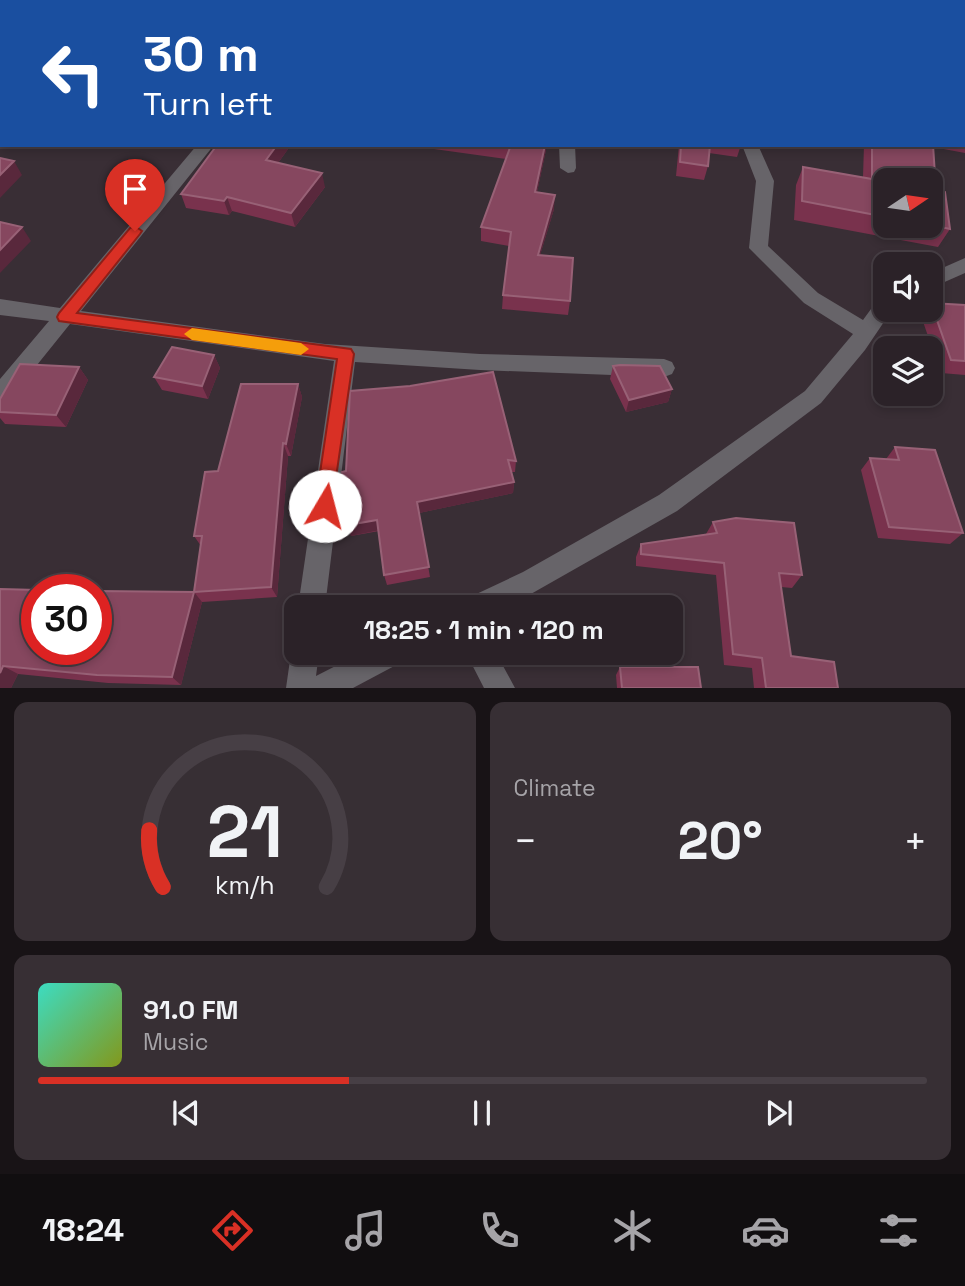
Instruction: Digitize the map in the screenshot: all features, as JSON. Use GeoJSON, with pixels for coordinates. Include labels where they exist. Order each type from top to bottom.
{"type":"FeatureCollection","features":[{"type":"Feature","properties":{"kind":"street"},"geometry":{"type":"LineString","coordinates":[[0,396],[204,147]]}},
{"type":"Feature","properties":{"kind":"street"},"geometry":{"type":"LineString","coordinates":[[568,147],[568,168]]}},
{"type":"Feature","properties":{"kind":"street"},"geometry":{"type":"LineString","coordinates":[[751,147],[765,181],[758,248],[811,298],[866,332]]}},
{"type":"Feature","properties":{"kind":"street"},"geometry":{"type":"LineString","coordinates":[[943,275],[965,265]]}},
{"type":"Feature","properties":{"kind":"street"},"geometry":{"type":"LineString","coordinates":[[0,307],[346,354],[664,368]]}},
{"type":"Feature","properties":{"kind":"street"},"geometry":{"type":"LineString","coordinates":[[504,595],[668,503],[813,397],[873,322]]}},
{"type":"Feature","properties":{"kind":"street"},"geometry":{"type":"LineString","coordinates":[[313,595],[346,354]]}},
{"type":"Feature","properties":{"kind":"street"},"geometry":{"type":"LineString","coordinates":[[300,688],[303,665]]}},
{"type":"Feature","properties":{"kind":"street"},"geometry":{"type":"LineString","coordinates":[[321,688],[366,665]]}},
{"type":"Feature","properties":{"kind":"street"},"geometry":{"type":"LineString","coordinates":[[487,665],[501,688]]}},
{"type":"Feature","properties":{"kind":"building"},"geometry":{"type":"Polygon","coordinates":[[[216,147],[276,147],[266,160],[322,173],[291,213],[227,197],[224,201],[181,194],[216,147]]]}},
{"type":"Feature","properties":{"kind":"building"},"geometry":{"type":"Polygon","coordinates":[[[510,147],[545,147],[535,192],[555,195],[538,255],[573,258],[570,301],[503,295],[511,232],[481,227],[510,147]]]}},
{"type":"Feature","properties":{"kind":"building"},"geometry":{"type":"Polygon","coordinates":[[[681,147],[710,147],[708,166],[680,162],[681,147]]]}},
{"type":"Feature","properties":{"kind":"building"},"geometry":{"type":"Polygon","coordinates":[[[872,147],[933,147],[935,168],[873,168],[873,215],[802,201],[803,167],[872,179],[872,147]]]}},
{"type":"Feature","properties":{"kind":"building"},"geometry":{"type":"Polygon","coordinates":[[[0,158],[14,161],[0,175],[0,158]]]}},
{"type":"Feature","properties":{"kind":"building"},"geometry":{"type":"Polygon","coordinates":[[[943,192],[945,192],[950,229],[943,228],[943,192]]]}},
{"type":"Feature","properties":{"kind":"building"},"geometry":{"type":"Polygon","coordinates":[[[0,222],[22,227],[0,250],[0,222]]]}},
{"type":"Feature","properties":{"kind":"building"},"geometry":{"type":"Polygon","coordinates":[[[943,304],[965,305],[965,361],[951,360],[938,322],[943,322],[943,304]]]}},
{"type":"Feature","properties":{"kind":"building"},"geometry":{"type":"Polygon","coordinates":[[[172,347],[214,355],[202,386],[154,377],[172,347]]]}},
{"type":"Feature","properties":{"kind":"building"},"geometry":{"type":"Polygon","coordinates":[[[20,364],[79,367],[56,415],[0,412],[0,399],[20,364]]]}},
{"type":"Feature","properties":{"kind":"building"},"geometry":{"type":"Polygon","coordinates":[[[613,366],[660,366],[672,389],[629,400],[613,366]]]}},
{"type":"Feature","properties":{"kind":"building"},"geometry":{"type":"Polygon","coordinates":[[[493,372],[516,461],[508,460],[514,482],[417,502],[429,567],[384,575],[377,520],[348,525],[342,472],[346,471],[350,391],[410,386],[493,372]]]}},
{"type":"Feature","properties":{"kind":"building"},"geometry":{"type":"Polygon","coordinates":[[[241,384],[298,384],[286,444],[283,443],[271,587],[194,592],[202,536],[194,536],[205,472],[218,471],[241,384]]]}},
{"type":"Feature","properties":{"kind":"building"},"geometry":{"type":"Polygon","coordinates":[[[895,447],[935,450],[963,533],[889,527],[870,458],[899,460],[895,447]]]}},
{"type":"Feature","properties":{"kind":"building"},"geometry":{"type":"Polygon","coordinates":[[[736,518],[794,523],[802,575],[779,573],[791,656],[834,662],[838,688],[766,688],[762,658],[733,654],[724,563],[641,554],[641,544],[717,533],[713,522],[736,518]]]}},
{"type":"Feature","properties":{"kind":"building"},"geometry":{"type":"Polygon","coordinates":[[[0,589],[21,590],[21,665],[112,665],[112,591],[194,592],[172,677],[97,675],[3,666],[0,673],[0,589]]]}},
{"type":"Feature","properties":{"kind":"building"},"geometry":{"type":"Polygon","coordinates":[[[620,667],[698,667],[701,688],[622,688],[620,667]]]}},
{"type":"Feature","properties":{"kind":"slow traffic"},"geometry":{"type":"LineString","coordinates":[[192,334],[301,349]]}},
{"type":"Feature","properties":{"kind":"route"},"geometry":{"type":"LineString","coordinates":[[135,231],[65,317],[346,354],[325,506]]}}]}
